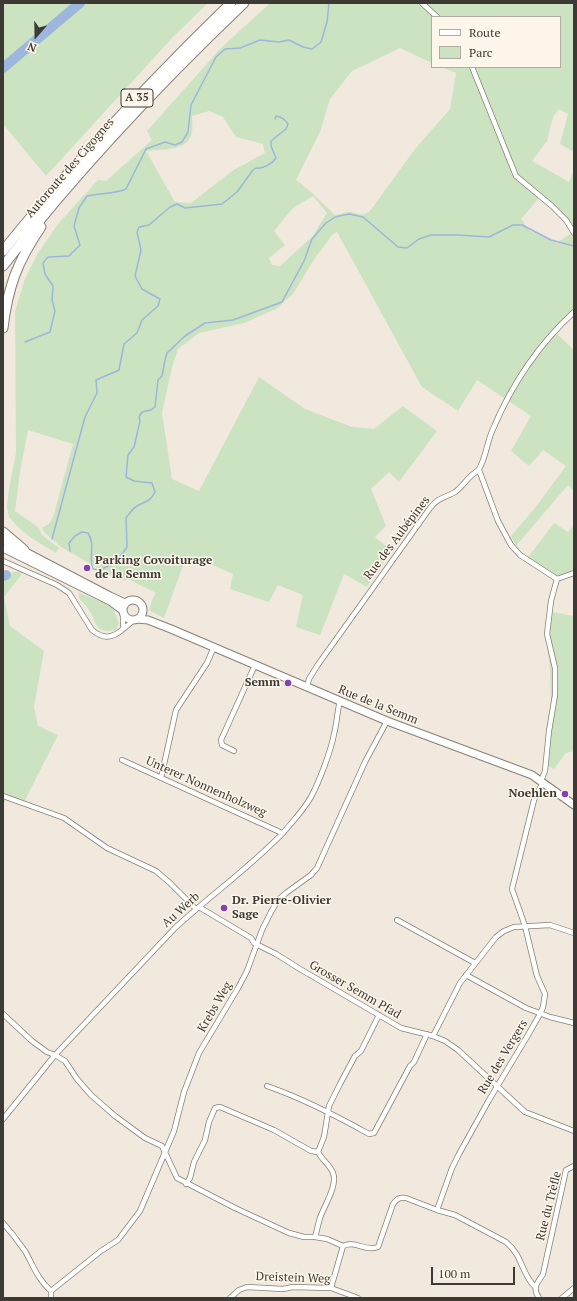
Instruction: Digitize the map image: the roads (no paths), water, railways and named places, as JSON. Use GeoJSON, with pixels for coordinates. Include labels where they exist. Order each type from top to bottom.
{"type":"FeatureCollection","features":[{"type":"Feature","properties":{"kind":"highway","name":"Autoroute des Cigognes"},"geometry":{"type":"LineString","coordinates":[[3,252],[6,244],[107,130],[200,32],[231,3]]}},
{"type":"Feature","properties":{"kind":"highway","name":"Autoroute des Cigognes"},"geometry":{"type":"LineString","coordinates":[[3,266],[114,135],[154,92],[244,3]]}},
{"type":"Feature","properties":{"kind":"highway"},"geometry":{"type":"LineString","coordinates":[[3,328],[6,305],[12,281],[18,266],[46,220],[52,207]]}},
{"type":"Feature","properties":{"kind":"highway"},"geometry":{"type":"LineString","coordinates":[[3,532],[24,550]]}},
{"type":"Feature","properties":{"kind":"main road"},"geometry":{"type":"LineString","coordinates":[[3,540],[110,596],[124,609],[127,618],[135,619],[140,617],[143,611],[141,604],[136,600],[130,600],[124,609]]}},
{"type":"Feature","properties":{"kind":"main road"},"geometry":{"type":"LineString","coordinates":[[3,548],[124,609]]}},
{"type":"Feature","properties":{"kind":"main road","name":"Rue de la Semm"},"geometry":{"type":"LineString","coordinates":[[143,611],[151,618],[171,629]]}},
{"type":"Feature","properties":{"kind":"main road","name":"Rue de la Semm"},"geometry":{"type":"LineString","coordinates":[[135,619],[148,620],[387,721],[514,767],[542,781],[574,806]]}},
{"type":"Feature","properties":{"kind":"street"},"geometry":{"type":"LineString","coordinates":[[422,3],[436,16]]}},
{"type":"Feature","properties":{"kind":"street"},"geometry":{"type":"LineString","coordinates":[[472,68],[516,176],[552,206],[566,220],[574,233]]}},
{"type":"Feature","properties":{"kind":"street","name":"Rue des Aubépines"},"geometry":{"type":"LineString","coordinates":[[306,687],[317,666],[430,508],[436,501],[464,485],[472,475],[479,470],[493,429],[516,383],[536,353],[555,329],[574,312]]}},
{"type":"Feature","properties":{"kind":"street"},"geometry":{"type":"LineString","coordinates":[[479,470],[498,521],[511,545],[520,555],[557,579],[574,573]]}},
{"type":"Feature","properties":{"kind":"street"},"geometry":{"type":"LineString","coordinates":[[3,561],[57,585],[69,593],[92,630],[102,636],[110,637],[118,634],[135,619]]}},
{"type":"Feature","properties":{"kind":"street","name":"Rue des Vergers"},"geometry":{"type":"LineString","coordinates":[[437,1210],[452,1168],[459,1154],[540,1014],[545,994],[537,976],[525,926],[512,889],[534,800],[545,771],[549,730],[555,695],[554,668],[547,634],[551,601],[557,579]]}},
{"type":"Feature","properties":{"kind":"street"},"geometry":{"type":"LineString","coordinates":[[123,629],[124,609]]}},
{"type":"Feature","properties":{"kind":"street"},"geometry":{"type":"LineString","coordinates":[[161,778],[176,710],[208,663],[214,647]]}},
{"type":"Feature","properties":{"kind":"street"},"geometry":{"type":"LineString","coordinates":[[234,751],[222,745],[221,740],[255,665]]}},
{"type":"Feature","properties":{"kind":"street","name":"Au Werb"},"geometry":{"type":"LineString","coordinates":[[3,1119],[55,1055],[176,928],[198,908],[243,872],[296,818],[312,796],[326,760],[334,734],[340,701]]}},
{"type":"Feature","properties":{"kind":"street","name":"Krebs Weg"},"geometry":{"type":"LineString","coordinates":[[51,1291],[101,1251],[118,1240],[140,1211],[174,1131],[184,1092],[199,1054],[238,988],[258,945],[262,930],[278,900],[317,868],[365,762],[387,721]]}},
{"type":"Feature","properties":{"kind":"street","name":"Unterer Nonnenholzweg"},"geometry":{"type":"LineString","coordinates":[[122,760],[282,833]]}},
{"type":"Feature","properties":{"kind":"street","name":"Grosser Semm Pfad"},"geometry":{"type":"LineString","coordinates":[[3,796],[64,818],[107,848],[156,871],[198,908],[251,938],[254,943],[401,1028],[427,1034],[445,1041],[458,1050],[527,1114],[574,1131]]}},
{"type":"Feature","properties":{"kind":"street"},"geometry":{"type":"LineString","coordinates":[[397,920],[463,955],[474,963]]}},
{"type":"Feature","properties":{"kind":"street"},"geometry":{"type":"LineString","coordinates":[[433,1036],[466,974],[496,938],[504,931],[514,927],[550,925],[574,934]]}},
{"type":"Feature","properties":{"kind":"street"},"geometry":{"type":"LineString","coordinates":[[466,974],[526,1008],[540,1014],[571,1021]]}},
{"type":"Feature","properties":{"kind":"street"},"geometry":{"type":"LineString","coordinates":[[3,1014],[32,1041],[47,1052],[65,1061],[77,1079],[91,1095],[131,1128],[145,1138],[162,1146],[177,1178],[186,1184],[290,1233],[304,1237],[326,1239],[343,1246],[353,1244],[369,1249],[378,1247],[396,1199],[401,1197],[406,1198],[455,1215],[504,1241],[512,1247],[518,1255],[531,1283],[535,1287],[535,1291],[539,1298]]}},
{"type":"Feature","properties":{"kind":"street"},"geometry":{"type":"LineString","coordinates":[[318,1152],[324,1137],[328,1111],[340,1084],[356,1056],[361,1051],[379,1015]]}},
{"type":"Feature","properties":{"kind":"street"},"geometry":{"type":"LineString","coordinates":[[266,1086],[328,1111],[369,1134],[374,1133],[410,1066],[414,1062],[427,1034]]}},
{"type":"Feature","properties":{"kind":"street"},"geometry":{"type":"LineString","coordinates":[[186,1184],[190,1178],[194,1162],[205,1140],[215,1108],[220,1107],[274,1130],[310,1151],[318,1152]]}},
{"type":"Feature","properties":{"kind":"street"},"geometry":{"type":"LineString","coordinates":[[315,1237],[320,1219],[333,1188],[334,1179],[330,1166],[318,1152]]}},
{"type":"Feature","properties":{"kind":"street","name":"Rue du Trèfle"},"geometry":{"type":"LineString","coordinates":[[535,1287],[543,1274],[566,1170],[574,1166]]}},
{"type":"Feature","properties":{"kind":"street"},"geometry":{"type":"LineString","coordinates":[[3,1223],[16,1238],[43,1284],[51,1291],[51,1298]]}},
{"type":"Feature","properties":{"kind":"street"},"geometry":{"type":"LineString","coordinates":[[331,1288],[343,1246]]}},
{"type":"Feature","properties":{"kind":"street","name":"Dreistein Weg"},"geometry":{"type":"LineString","coordinates":[[230,1298],[239,1290],[247,1287],[276,1289],[293,1287],[331,1288],[358,1298]]}},
{"type":"Feature","properties":{"kind":"street"},"geometry":{"type":"LineString","coordinates":[[562,1298],[574,1288]]}},
{"type":"Feature","properties":{"kind":"waterway"},"geometry":{"type":"LineString","coordinates":[[3,68],[80,3]]}},
{"type":"Feature","properties":{"kind":"waterway"},"geometry":{"type":"LineString","coordinates":[[25,342],[50,332],[55,311],[52,300],[53,286],[45,274],[43,263],[48,257],[69,256],[80,245],[74,226],[79,208],[87,196],[117,192],[126,189],[146,149],[165,142],[175,145],[182,142],[188,132],[191,105],[216,57],[225,49],[240,48],[260,40],[279,42],[289,40],[303,47],[312,49],[321,42],[327,22],[329,3]]}},
{"type":"Feature","properties":{"kind":"waterway"},"geometry":{"type":"LineString","coordinates":[[52,539],[85,417],[97,393],[96,380],[119,370],[124,344],[137,333],[142,320],[158,306],[160,299],[142,289],[135,276],[141,250],[137,232],[139,227],[149,225],[170,207],[177,204],[185,208],[222,204],[237,192],[253,170],[267,166],[276,158],[271,146],[271,141],[286,129],[288,124],[280,117],[276,116],[275,119]]}},
{"type":"Feature","properties":{"kind":"waterway"},"geometry":{"type":"LineString","coordinates":[[70,551],[69,543],[75,536],[82,532],[88,533],[92,547],[91,560],[93,569],[100,570],[116,562],[127,547],[126,518],[134,508],[149,500],[155,492],[152,483],[134,481],[126,477],[128,455],[134,447],[140,421],[139,417],[142,412],[151,410],[155,407],[158,380],[162,376],[167,353],[185,336],[205,323],[233,320],[282,302],[304,261],[312,239],[326,223],[335,217],[349,214],[363,217],[398,247],[407,248],[419,239],[431,235],[489,237],[513,225],[522,225],[551,240],[574,246]]}},
{"type":"Feature","properties":{"kind":"place","name":"Parking Covoiturage de la Semm"},"geometry":{"type":"Point","coordinates":[87,568]}},
{"type":"Feature","properties":{"kind":"place","name":"Semm"},"geometry":{"type":"Point","coordinates":[288,683]}},
{"type":"Feature","properties":{"kind":"place","name":"Noehlen"},"geometry":{"type":"Point","coordinates":[565,794]}},
{"type":"Feature","properties":{"kind":"place","name":"Dr. Pierre-Olivier Sage"},"geometry":{"type":"Point","coordinates":[224,908]}}]}
